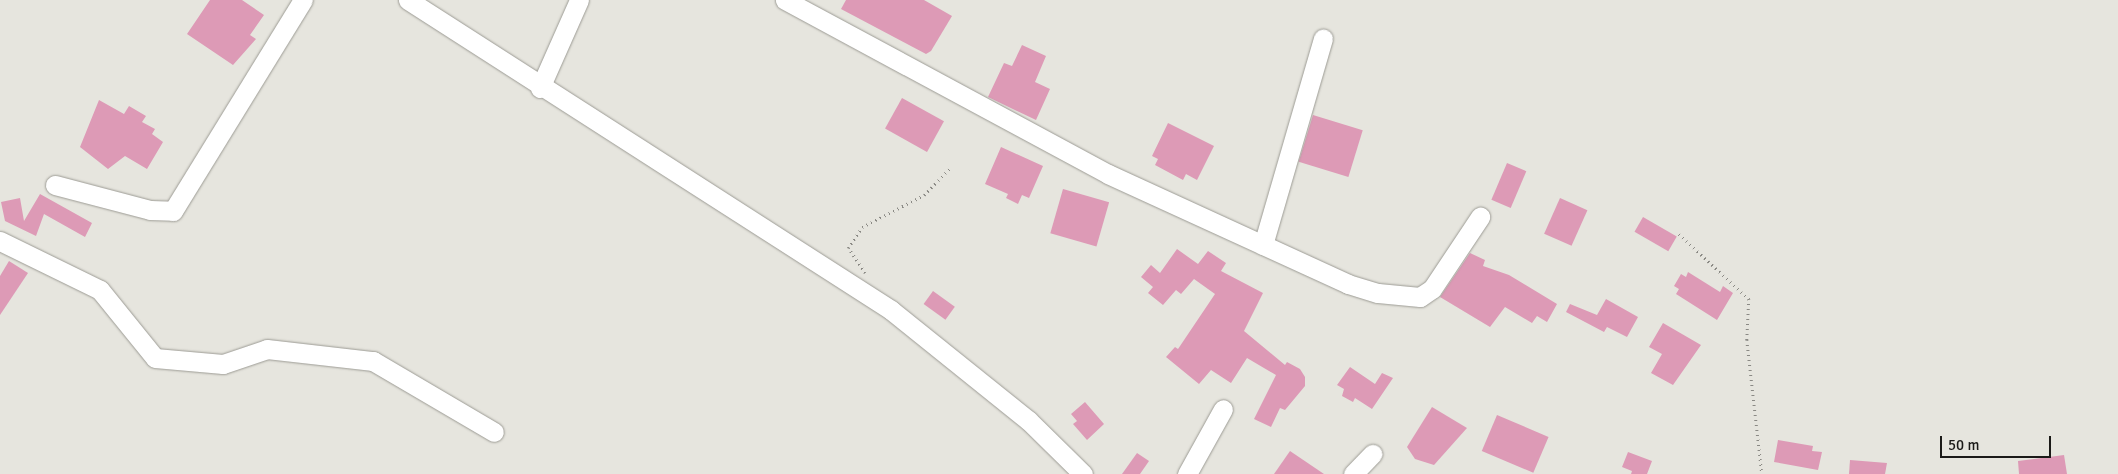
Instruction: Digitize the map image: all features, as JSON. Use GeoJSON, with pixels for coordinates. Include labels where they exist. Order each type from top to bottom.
{"type":"FeatureCollection","features":[{"type":"Feature","properties":{"kind":"street"},"geometry":{"type":"LineString","coordinates":[[55,185],[166,213],[173,211],[303,0]]}},
{"type":"Feature","properties":{"kind":"street"},"geometry":{"type":"LineString","coordinates":[[408,0],[540,88],[891,310],[1028,420],[1084,474]]}},
{"type":"Feature","properties":{"kind":"street"},"geometry":{"type":"LineString","coordinates":[[540,88],[579,0]]}},
{"type":"Feature","properties":{"kind":"street"},"geometry":{"type":"LineString","coordinates":[[785,0],[1108,174],[1348,284],[1378,293],[1420,297],[1432,289],[1480,217]]}},
{"type":"Feature","properties":{"kind":"street"},"geometry":{"type":"LineString","coordinates":[[1262,245],[1323,39]]}},
{"type":"Feature","properties":{"kind":"street"},"geometry":{"type":"LineString","coordinates":[[0,240],[100,290],[155,358],[223,364],[267,349],[373,362],[494,432]]}},
{"type":"Feature","properties":{"kind":"street"},"geometry":{"type":"LineString","coordinates":[[1187,474],[1223,409]]}},
{"type":"Feature","properties":{"kind":"street"},"geometry":{"type":"LineString","coordinates":[[1353,474],[1372,454]]}},
{"type":"Feature","properties":{"kind":"path"},"geometry":{"type":"LineString","coordinates":[[869,279],[848,248],[862,227],[924,195],[950,168]]}},
{"type":"Feature","properties":{"kind":"path"},"geometry":{"type":"LineString","coordinates":[[1679,234],[1749,300],[1747,340],[1762,474]]}},
{"type":"Feature","properties":{"kind":"building"},"geometry":{"type":"Polygon","coordinates":[[[210,0],[242,0],[264,15],[250,35],[256,39],[233,65],[187,34],[210,0]]]}},
{"type":"Feature","properties":{"kind":"building"},"geometry":{"type":"Polygon","coordinates":[[[846,0],[924,0],[952,16],[931,51],[926,54],[841,9],[846,0]]]}},
{"type":"Feature","properties":{"kind":"building"},"geometry":{"type":"Polygon","coordinates":[[[1022,45],[1046,56],[1035,82],[1050,89],[1036,120],[988,97],[1004,63],[1012,66],[1022,45]]]}},
{"type":"Feature","properties":{"kind":"building"},"geometry":{"type":"Polygon","coordinates":[[[902,98],[944,121],[927,152],[885,129],[902,98]]]}},
{"type":"Feature","properties":{"kind":"building"},"geometry":{"type":"Polygon","coordinates":[[[99,100],[124,114],[129,106],[146,116],[142,122],[155,129],[152,134],[163,142],[147,169],[125,156],[108,169],[80,147],[99,100]]]}},
{"type":"Feature","properties":{"kind":"building"},"geometry":{"type":"Polygon","coordinates":[[[1313,115],[1363,130],[1348,177],[1299,162],[1313,115]]]}},
{"type":"Feature","properties":{"kind":"building"},"geometry":{"type":"Polygon","coordinates":[[[1168,123],[1214,146],[1197,180],[1186,174],[1183,180],[1155,165],[1158,159],[1152,156],[1168,123]]]}},
{"type":"Feature","properties":{"kind":"building"},"geometry":{"type":"Polygon","coordinates":[[[1001,147],[1043,166],[1029,198],[1022,195],[1018,204],[1006,198],[1008,194],[985,184],[1001,147]]]}},
{"type":"Feature","properties":{"kind":"building"},"geometry":{"type":"Polygon","coordinates":[[[1507,163],[1526,171],[1511,208],[1491,200],[1507,163]]]}},
{"type":"Feature","properties":{"kind":"building"},"geometry":{"type":"Polygon","coordinates":[[[1063,189],[1109,202],[1096,246],[1050,233],[1063,189]]]}},
{"type":"Feature","properties":{"kind":"building"},"geometry":{"type":"Polygon","coordinates":[[[40,194],[92,223],[85,237],[44,214],[36,236],[5,221],[1,202],[20,198],[24,221],[40,194]]]}},
{"type":"Feature","properties":{"kind":"building"},"geometry":{"type":"Polygon","coordinates":[[[1560,198],[1587,210],[1572,246],[1544,234],[1560,198]]]}},
{"type":"Feature","properties":{"kind":"building"},"geometry":{"type":"Polygon","coordinates":[[[1643,217],[1677,236],[1668,251],[1634,232],[1643,217]]]}},
{"type":"Feature","properties":{"kind":"building"},"geometry":{"type":"Polygon","coordinates":[[[1177,249],[1198,264],[1208,251],[1226,263],[1221,271],[1263,293],[1244,331],[1285,365],[1287,362],[1300,369],[1305,377],[1305,386],[1285,410],[1280,408],[1271,427],[1254,419],[1276,375],[1247,358],[1231,383],[1211,370],[1199,384],[1166,357],[1175,347],[1178,349],[1215,294],[1194,279],[1181,294],[1176,290],[1163,305],[1148,293],[1153,287],[1141,277],[1151,265],[1160,273],[1177,249]]]}},
{"type":"Feature","properties":{"kind":"building"},"geometry":{"type":"Polygon","coordinates":[[[1470,253],[1485,260],[1483,266],[1509,275],[1557,304],[1547,322],[1537,316],[1532,323],[1505,307],[1490,327],[1440,297],[1470,253]]]}},
{"type":"Feature","properties":{"kind":"building"},"geometry":{"type":"Polygon","coordinates":[[[9,261],[28,273],[0,315],[0,276],[9,261]]]}},
{"type":"Feature","properties":{"kind":"building"},"geometry":{"type":"Polygon","coordinates":[[[1688,272],[1720,292],[1723,286],[1733,293],[1717,320],[1676,294],[1679,289],[1674,286],[1681,274],[1686,277],[1688,272]]]}},
{"type":"Feature","properties":{"kind":"building"},"geometry":{"type":"Polygon","coordinates":[[[933,291],[955,307],[945,320],[924,304],[933,291]]]}},
{"type":"Feature","properties":{"kind":"building"},"geometry":{"type":"Polygon","coordinates":[[[1606,299],[1638,317],[1627,337],[1607,327],[1604,332],[1566,312],[1570,304],[1597,315],[1606,299]]]}},
{"type":"Feature","properties":{"kind":"building"},"geometry":{"type":"Polygon","coordinates":[[[1663,323],[1701,345],[1673,385],[1651,373],[1662,354],[1649,347],[1663,323]]]}},
{"type":"Feature","properties":{"kind":"building"},"geometry":{"type":"Polygon","coordinates":[[[1350,367],[1375,384],[1382,373],[1393,378],[1372,409],[1355,398],[1353,402],[1342,396],[1344,389],[1337,385],[1350,367]]]}},
{"type":"Feature","properties":{"kind":"building"},"geometry":{"type":"Polygon","coordinates":[[[1085,402],[1104,424],[1087,440],[1073,424],[1077,421],[1071,414],[1085,402]]]}},
{"type":"Feature","properties":{"kind":"building"},"geometry":{"type":"Polygon","coordinates":[[[1432,407],[1467,428],[1434,465],[1415,459],[1407,447],[1432,407]]]}},
{"type":"Feature","properties":{"kind":"building"},"geometry":{"type":"Polygon","coordinates":[[[1497,415],[1549,437],[1533,473],[1482,451],[1497,415]]]}},
{"type":"Feature","properties":{"kind":"building"},"geometry":{"type":"Polygon","coordinates":[[[1778,440],[1813,446],[1812,451],[1822,452],[1818,470],[1774,462],[1778,440]]]}},
{"type":"Feature","properties":{"kind":"building"},"geometry":{"type":"Polygon","coordinates":[[[1290,451],[1324,474],[1274,474],[1290,451]]]}},
{"type":"Feature","properties":{"kind":"building"},"geometry":{"type":"Polygon","coordinates":[[[1628,452],[1652,461],[1647,474],[1631,474],[1632,471],[1622,467],[1628,452]]]}},
{"type":"Feature","properties":{"kind":"building"},"geometry":{"type":"Polygon","coordinates":[[[1137,453],[1149,461],[1140,474],[1122,474],[1137,453]]]}},
{"type":"Feature","properties":{"kind":"building"},"geometry":{"type":"Polygon","coordinates":[[[2064,455],[2067,474],[2019,474],[2018,461],[2064,455]]]}},
{"type":"Feature","properties":{"kind":"building"},"geometry":{"type":"Polygon","coordinates":[[[1850,460],[1887,463],[1885,474],[1849,474],[1850,460]]]}}]}
